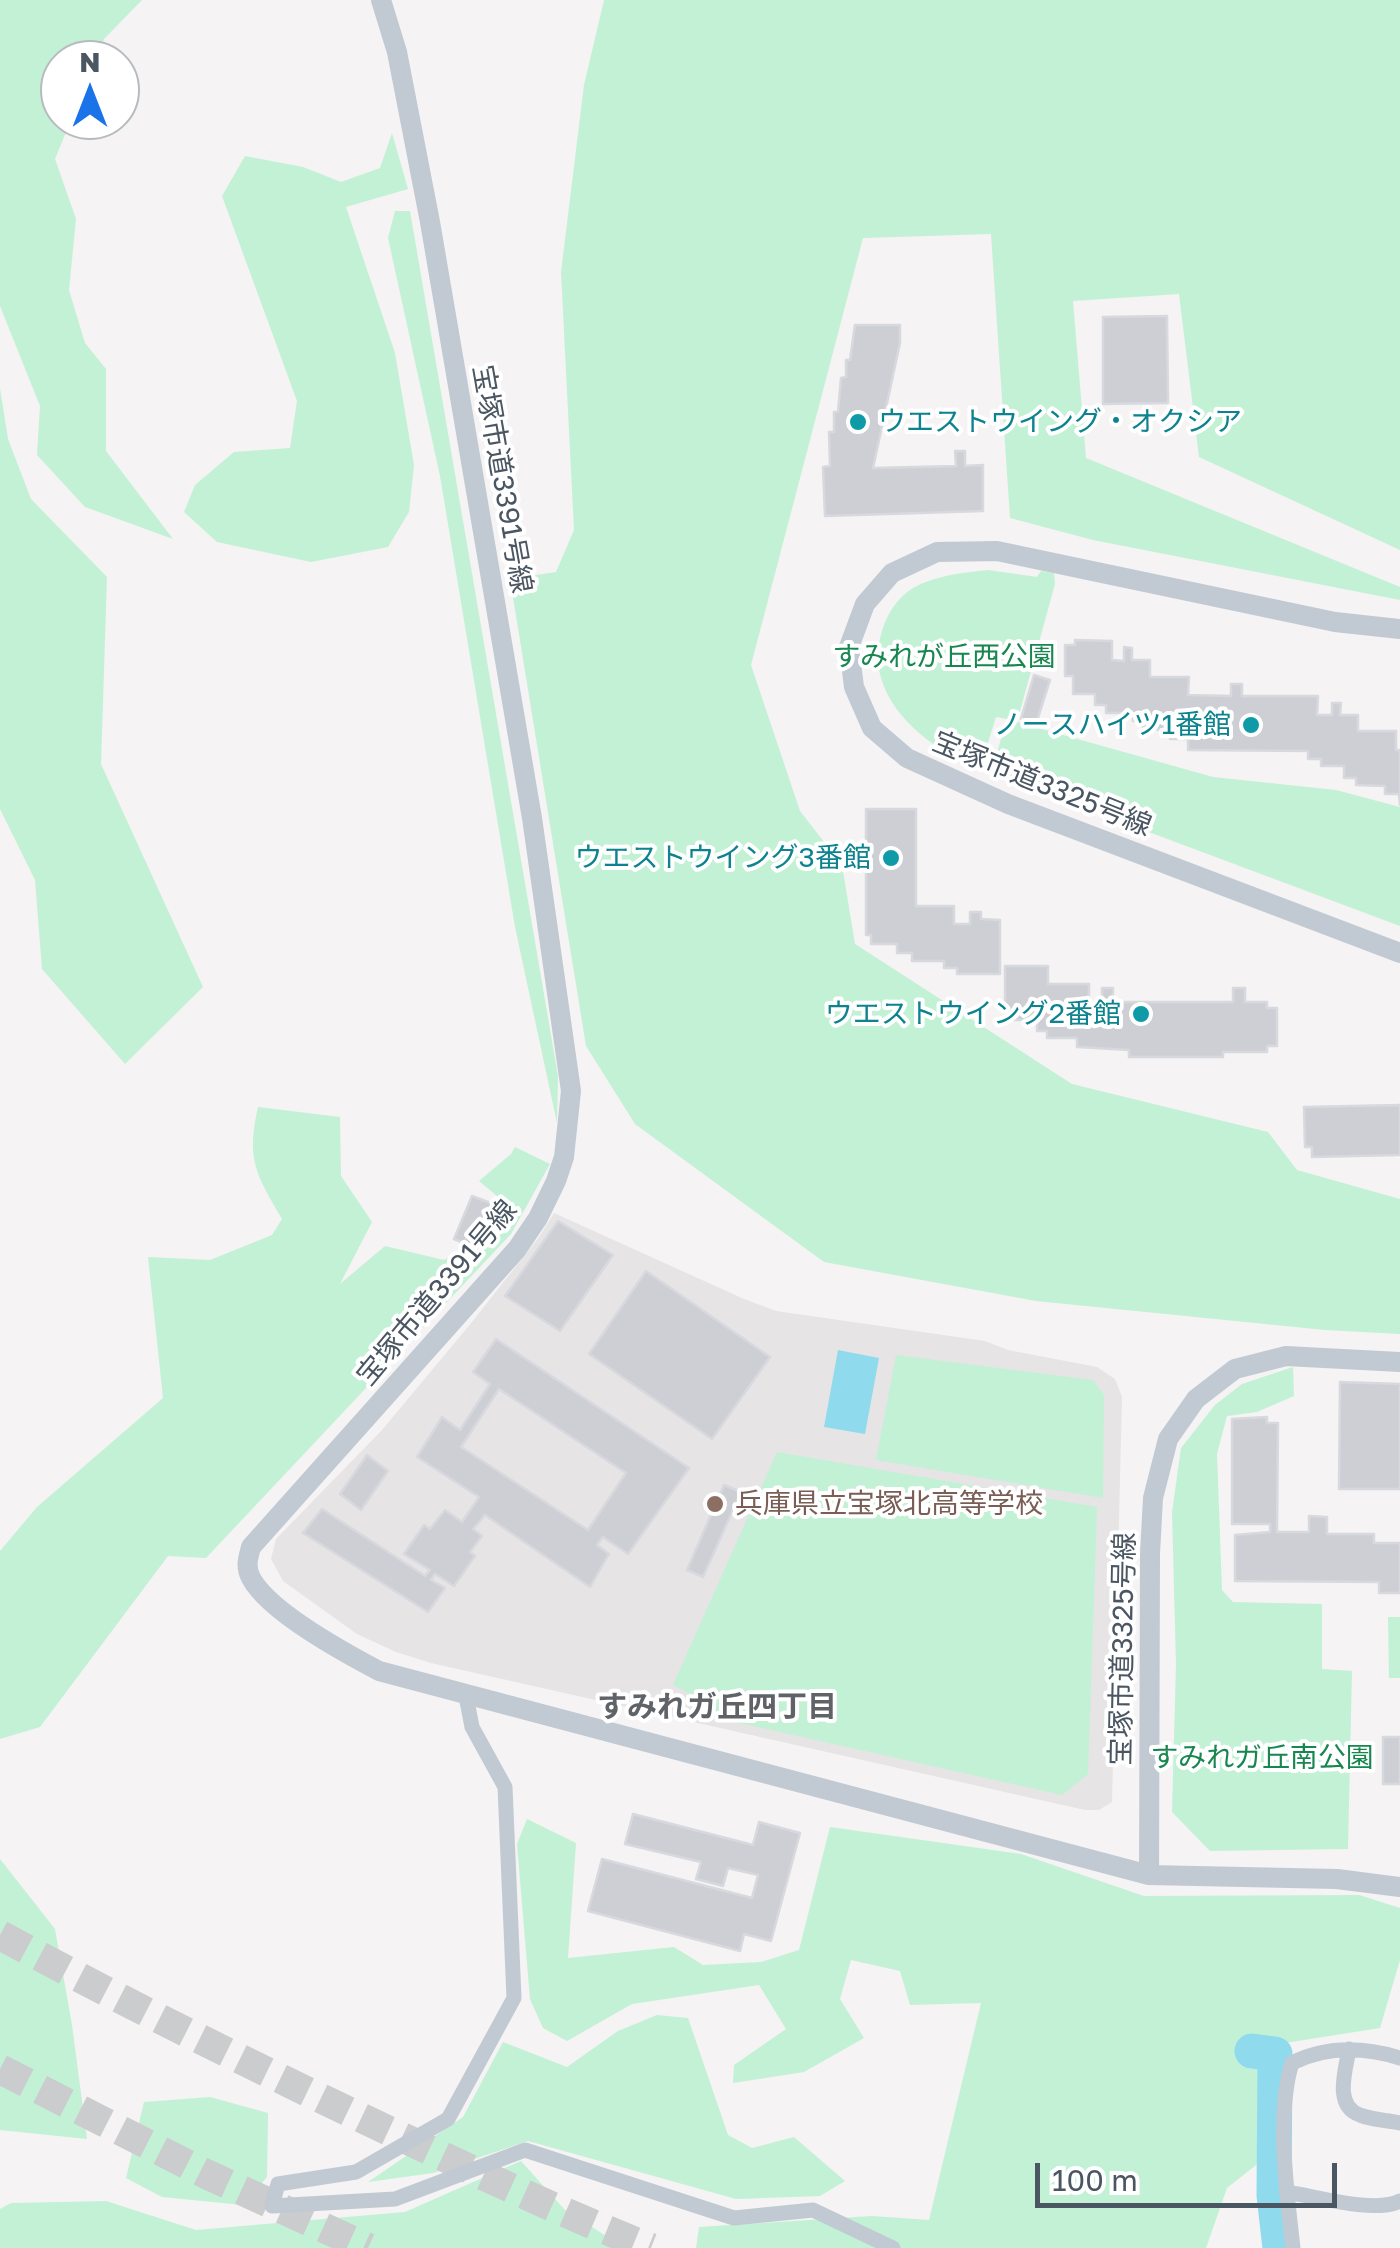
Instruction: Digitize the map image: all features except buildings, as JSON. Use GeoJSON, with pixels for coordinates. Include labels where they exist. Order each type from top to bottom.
{"type":"FeatureCollection","features":[{"type":"Feature","properties":{"kind":"street","name":"宝塚市道3391号線"},"geometry":{"type":"LineString","coordinates":[[381,0],[397,52],[430,222],[532,818],[571,1091],[564,1157],[538,1218],[504,1263],[251,1547],[246,1564],[251,1578],[263,1593],[341,1650],[379,1671],[1149,1875]]}},
{"type":"Feature","properties":{"kind":"street","name":"宝塚市道3325号線"},"geometry":{"type":"LineString","coordinates":[[1400,629],[1335,622],[997,551],[937,552],[892,573],[865,604],[849,646],[854,687],[872,728],[906,758],[1008,804],[1400,952]]}},
{"type":"Feature","properties":{"kind":"street","name":"宝塚市道3325号線"},"geometry":{"type":"LineString","coordinates":[[1149,1875],[1150,1554],[1154,1498],[1168,1439],[1196,1400],[1235,1369],[1286,1356],[1400,1362]]}},
{"type":"Feature","properties":{"kind":"street"},"geometry":{"type":"LineString","coordinates":[[466,1696],[472,1727],[505,1787],[514,1998],[448,2119],[356,2172],[278,2184],[272,2206],[395,2199],[526,2150],[734,2218],[813,2210],[893,2248]]}},
{"type":"Feature","properties":{"kind":"street"},"geometry":{"type":"LineString","coordinates":[[1149,1875],[1336,1878],[1400,1887]]}},
{"type":"Feature","properties":{"kind":"street"},"geometry":{"type":"LineString","coordinates":[[1293,2248],[1286,2192],[1286,2084],[1292,2063],[1307,2055],[1349,2049],[1400,2058]]}},
{"type":"Feature","properties":{"kind":"street"},"geometry":{"type":"LineString","coordinates":[[1349,2049],[1342,2093],[1348,2108],[1358,2115],[1400,2123]]}},
{"type":"Feature","properties":{"kind":"street"},"geometry":{"type":"LineString","coordinates":[[1286,2192],[1369,2205],[1400,2201]]}},
{"type":"Feature","properties":{"kind":"shaded area","name":"兵庫県立宝塚北高等学校"},"geometry":{"type":"Polygon","coordinates":[[[554,1213],[776,1311],[985,1341],[1008,1350],[1097,1367],[1115,1379],[1122,1397],[1112,1802],[1099,1810],[1085,1810],[431,1663],[357,1634],[283,1581],[271,1559],[276,1539],[382,1430],[472,1322],[554,1213]]]}},
{"type":"Feature","properties":{"kind":"green space"},"geometry":{"type":"Polygon","coordinates":[[[0,0],[142,0],[104,40],[40,40],[40,140],[63,140],[55,159],[76,219],[69,290],[85,343],[106,369],[106,451],[173,539],[85,507],[37,455],[40,406],[0,306],[0,0]]]}},
{"type":"Feature","properties":{"kind":"green space"},"geometry":{"type":"Polygon","coordinates":[[[604,0],[1400,0],[1400,550],[1199,457],[1179,294],[1073,301],[1086,458],[1400,587],[1400,600],[1093,540],[1010,518],[991,234],[863,238],[751,665],[800,811],[842,865],[855,944],[1072,1084],[1268,1132],[1297,1170],[1400,1199],[1400,1334],[1036,1301],[824,1262],[635,1124],[586,1046],[510,579],[556,572],[574,530],[561,272],[584,85],[604,0]]]}},
{"type":"Feature","properties":{"kind":"green space"},"geometry":{"type":"Polygon","coordinates":[[[392,133],[408,189],[346,207],[395,353],[414,465],[409,512],[388,547],[311,562],[217,542],[184,512],[195,485],[234,452],[290,448],[297,401],[222,196],[245,156],[303,167],[341,182],[380,168],[392,133]]]}},
{"type":"Feature","properties":{"kind":"green space"},"geometry":{"type":"Polygon","coordinates":[[[395,211],[410,211],[558,1076],[557,1123],[515,927],[440,476],[388,238],[395,211]]]}},
{"type":"Feature","properties":{"kind":"green space"},"geometry":{"type":"Polygon","coordinates":[[[0,388],[8,439],[31,499],[107,577],[101,764],[203,987],[125,1064],[42,969],[35,880],[0,809],[0,388]]]}},
{"type":"Feature","properties":{"kind":"green space","name":"すみれが丘西公園"},"geometry":{"type":"Polygon","coordinates":[[[988,570],[1037,577],[1041,571],[1054,573],[1055,584],[1017,722],[1213,777],[1336,790],[1400,807],[1400,926],[991,773],[1007,719],[996,717],[981,765],[937,746],[919,733],[896,708],[881,679],[878,648],[887,619],[893,607],[913,588],[949,575],[988,570]]]}},
{"type":"Feature","properties":{"kind":"green space"},"geometry":{"type":"Polygon","coordinates":[[[258,1107],[340,1117],[341,1176],[372,1222],[340,1284],[385,1246],[444,1260],[479,1255],[503,1201],[479,1181],[515,1147],[550,1164],[511,1234],[206,1558],[168,1556],[40,1727],[0,1739],[0,1551],[37,1507],[163,1398],[148,1257],[210,1260],[272,1235],[282,1219],[253,1154],[258,1107]]]}},
{"type":"Feature","properties":{"kind":"green space"},"geometry":{"type":"Polygon","coordinates":[[[896,1355],[1093,1380],[1104,1395],[1103,1498],[876,1460],[896,1355]]]}},
{"type":"Feature","properties":{"kind":"green space","name":"すみれガ丘南公園"},"geometry":{"type":"Polygon","coordinates":[[[1293,1367],[1294,1396],[1257,1412],[1227,1416],[1217,1454],[1222,1590],[1233,1602],[1322,1604],[1322,1669],[1352,1671],[1348,1849],[1210,1851],[1172,1812],[1176,1665],[1172,1512],[1181,1448],[1215,1405],[1242,1384],[1293,1367]]]}},
{"type":"Feature","properties":{"kind":"green space"},"geometry":{"type":"Polygon","coordinates":[[[777,1452],[1097,1507],[1088,1774],[1062,1795],[722,1719],[698,1698],[673,1685],[777,1452]]]}},
{"type":"Feature","properties":{"kind":"green space"},"geometry":{"type":"Polygon","coordinates":[[[1388,1617],[1400,1617],[1400,1678],[1389,1678],[1388,1617]]]}},
{"type":"Feature","properties":{"kind":"green space"},"geometry":{"type":"Polygon","coordinates":[[[527,1819],[576,1843],[568,1958],[674,1947],[703,1965],[761,1962],[799,1950],[830,1827],[1021,1854],[1144,1896],[1359,1895],[1400,1908],[1400,1960],[1380,2028],[1285,2043],[1264,2076],[1261,2161],[1227,2188],[1206,2248],[696,2248],[699,2227],[872,2216],[929,2220],[981,2003],[910,2005],[900,1971],[851,1960],[840,1999],[864,2038],[804,2072],[733,2083],[734,2065],[786,2029],[759,1985],[632,2004],[567,2041],[543,2028],[530,1999],[517,1844],[527,1819]]]}},
{"type":"Feature","properties":{"kind":"green space"},"geometry":{"type":"Polygon","coordinates":[[[0,1859],[55,1929],[87,2139],[0,2130],[0,1859]]]}},
{"type":"Feature","properties":{"kind":"green space"},"geometry":{"type":"Polygon","coordinates":[[[657,2015],[688,2018],[728,2135],[752,2148],[794,2137],[845,2181],[820,2196],[736,2199],[528,2141],[433,2173],[368,2182],[463,2117],[503,2042],[567,2067],[618,2031],[657,2015]]]}},
{"type":"Feature","properties":{"kind":"green space"},"geometry":{"type":"Polygon","coordinates":[[[210,2097],[268,2113],[267,2177],[243,2205],[162,2197],[126,2178],[144,2102],[210,2097]]]}},
{"type":"Feature","properties":{"kind":"green space"},"geometry":{"type":"Polygon","coordinates":[[[521,2161],[564,2209],[625,2248],[0,2248],[0,2209],[11,2203],[106,2201],[196,2230],[405,2212],[521,2161]]]}},
{"type":"Feature","properties":{"kind":"water"},"geometry":{"type":"Polygon","coordinates":[[[838,1350],[879,1358],[865,1434],[824,1427],[838,1350]]]}},
{"type":"Feature","properties":{"kind":"waterway"},"geometry":{"type":"LineString","coordinates":[[1252,2051],[1275,2054],[1274,2195],[1280,2248]]}},
{"type":"Feature","properties":{"kind":"tunnel"},"geometry":{"type":"LineString","coordinates":[[0,1935],[338,2107],[651,2248]]}},
{"type":"Feature","properties":{"kind":"tunnel"},"geometry":{"type":"LineString","coordinates":[[0,2069],[206,2174],[368,2248]]}},
{"type":"Feature","properties":{"kind":"place","name":"ウエストウイング・オクシア"},"geometry":{"type":"Point","coordinates":[858,422]}},
{"type":"Feature","properties":{"kind":"place","name":"ノースハイツ1番館"},"geometry":{"type":"Point","coordinates":[1251,725]}},
{"type":"Feature","properties":{"kind":"place","name":"ウエストウイング3番館"},"geometry":{"type":"Point","coordinates":[891,858]}},
{"type":"Feature","properties":{"kind":"place","name":"ウエストウイング2番館"},"geometry":{"type":"Point","coordinates":[1141,1014]}},
{"type":"Feature","properties":{"kind":"place","name":"兵庫県立宝塚北高等学校"},"geometry":{"type":"Point","coordinates":[715,1504]}},
{"type":"Feature","properties":{"kind":"district","name":"すみれガ丘四丁目"},"geometry":{"type":"Point","coordinates":[717,1707]}}]}
